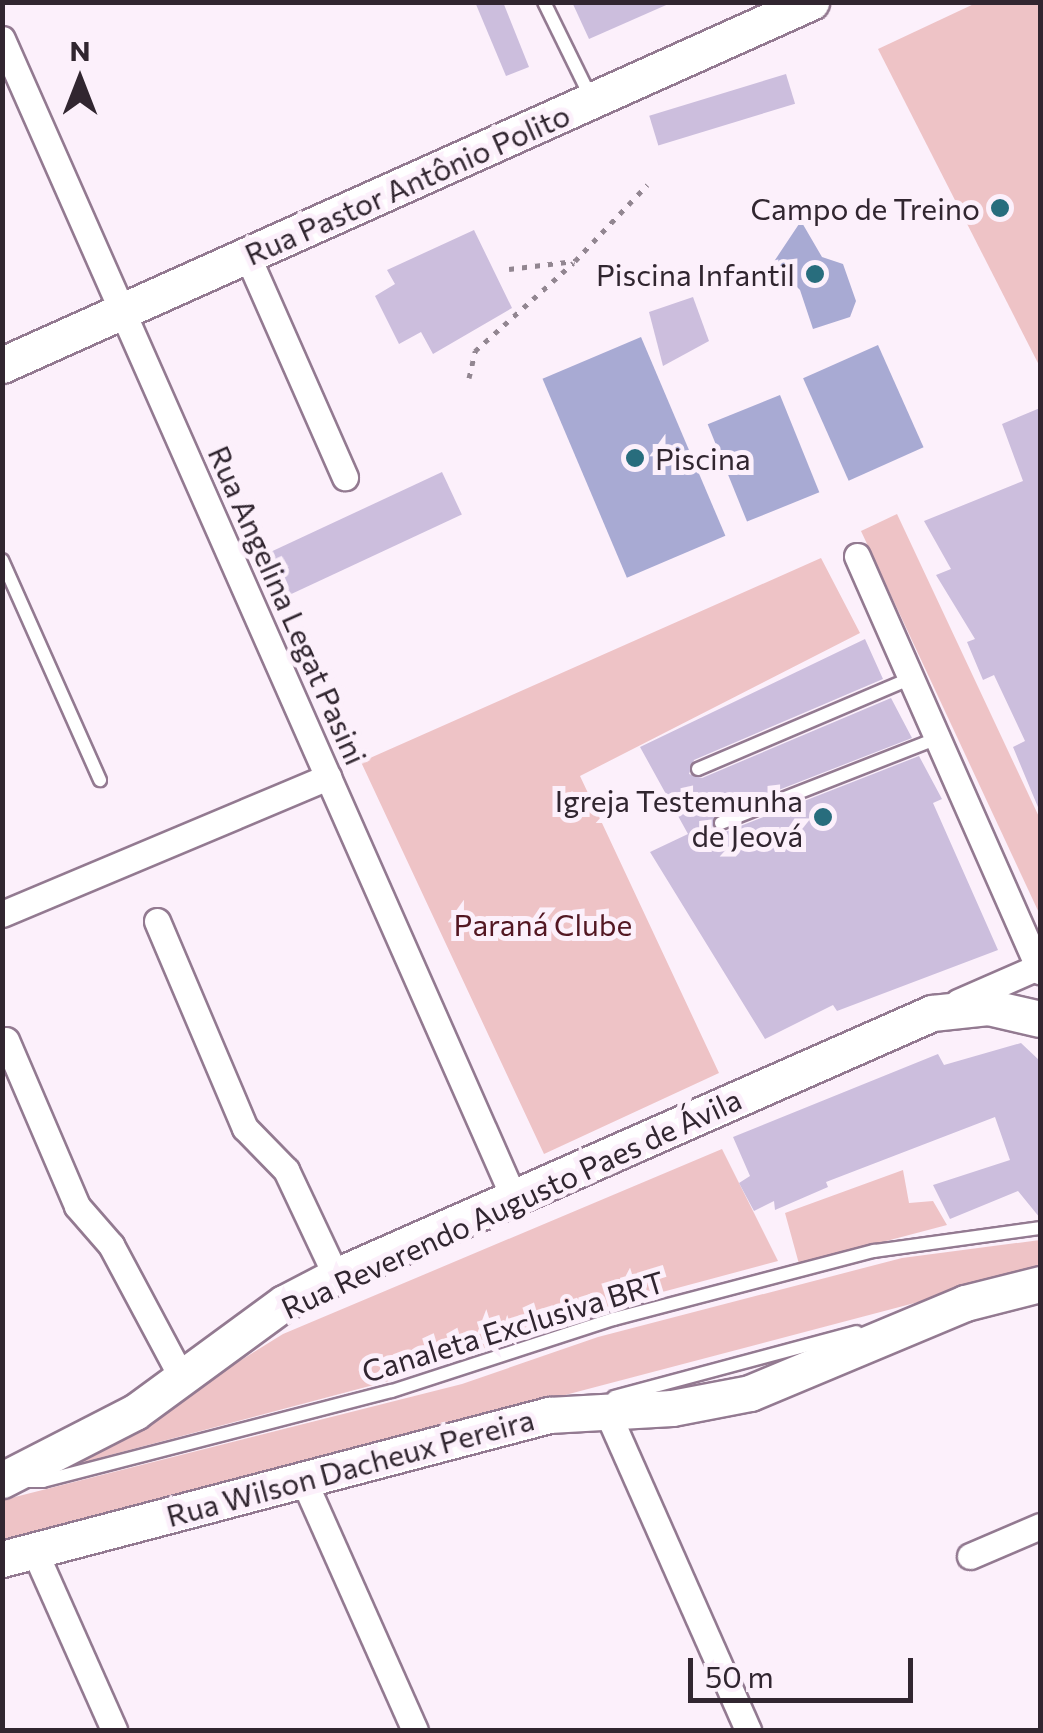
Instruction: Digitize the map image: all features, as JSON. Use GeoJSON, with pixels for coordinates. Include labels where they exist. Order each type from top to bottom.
{"type":"FeatureCollection","features":[{"type":"Feature","properties":{"kind":"main road","name":"Rua Pastor Antônio Polito"},"geometry":{"type":"LineString","coordinates":[[2,365],[811,2]]}},
{"type":"Feature","properties":{"kind":"main road"},"geometry":{"type":"LineString","coordinates":[[932,1013],[988,1006],[1040,1019]]}},
{"type":"Feature","properties":{"kind":"main road","name":"Rua Reverendo Augusto Paes de Ávila"},"geometry":{"type":"LineString","coordinates":[[3,1480],[184,1380],[284,1303],[336,1276],[932,1013]]}},
{"type":"Feature","properties":{"kind":"main road","name":"Rua Wilson Dacheux Pereira"},"geometry":{"type":"LineString","coordinates":[[18,1554],[549,1415],[608,1414],[750,1393],[965,1303],[1040,1284]]}},
{"type":"Feature","properties":{"kind":"street","name":"Rua Angelina Legat Pasini"},"geometry":{"type":"LineString","coordinates":[[2,39],[514,1198]]}},
{"type":"Feature","properties":{"kind":"street"},"geometry":{"type":"LineString","coordinates":[[247,255],[346,477]]}},
{"type":"Feature","properties":{"kind":"street"},"geometry":{"type":"LineString","coordinates":[[857,556],[1040,967]]}},
{"type":"Feature","properties":{"kind":"street"},"geometry":{"type":"LineString","coordinates":[[2,914],[328,777]]}},
{"type":"Feature","properties":{"kind":"street"},"geometry":{"type":"LineString","coordinates":[[157,921],[245,1128],[286,1170],[336,1276]]}},
{"type":"Feature","properties":{"kind":"street","name":"Rua Reverendo Augusto Paes de Ávila"},"geometry":{"type":"LineString","coordinates":[[932,1013],[1040,967]]}},
{"type":"Feature","properties":{"kind":"street"},"geometry":{"type":"LineString","coordinates":[[6,1040],[77,1206],[112,1245],[184,1380]]}},
{"type":"Feature","properties":{"kind":"street"},"geometry":{"type":"LineString","coordinates":[[608,1414],[748,1730]]}},
{"type":"Feature","properties":{"kind":"street"},"geometry":{"type":"LineString","coordinates":[[303,1479],[415,1730]]}},
{"type":"Feature","properties":{"kind":"street"},"geometry":{"type":"LineString","coordinates":[[970,1556],[1040,1526]]}},
{"type":"Feature","properties":{"kind":"street"},"geometry":{"type":"LineString","coordinates":[[18,1554],[114,1730]]}},
{"type":"Feature","properties":{"kind":"lane"},"geometry":{"type":"LineString","coordinates":[[544,2],[592,100]]}},
{"type":"Feature","properties":{"kind":"lane"},"geometry":{"type":"LineString","coordinates":[[2,560],[100,780]]}},
{"type":"Feature","properties":{"kind":"lane"},"geometry":{"type":"LineString","coordinates":[[698,769],[911,678]]}},
{"type":"Feature","properties":{"kind":"lane"},"geometry":{"type":"LineString","coordinates":[[721,823],[938,738]]}},
{"type":"Feature","properties":{"kind":"lane","name":"Canaleta Exclusiva BRT"},"geometry":{"type":"LineString","coordinates":[[3,1480],[44,1481],[392,1390],[614,1319],[874,1251],[1040,1228]]}},
{"type":"Feature","properties":{"kind":"lane"},"geometry":{"type":"LineString","coordinates":[[549,1415],[965,1303]]}},
{"type":"Feature","properties":{"kind":"path"},"geometry":{"type":"LineString","coordinates":[[469,378],[475,351],[575,262],[647,184]]}},
{"type":"Feature","properties":{"kind":"path"},"geometry":{"type":"LineString","coordinates":[[509,270],[575,262]]}},
{"type":"Feature","properties":{"kind":"green space","name":"Campo de Treino"},"geometry":{"type":"Polygon","coordinates":[[[976,3],[1040,3],[1040,367],[878,49],[976,3]]]}},
{"type":"Feature","properties":{"kind":"green space"},"geometry":{"type":"Polygon","coordinates":[[[897,514],[1040,819],[1040,915],[861,531],[897,514]]]}},
{"type":"Feature","properties":{"kind":"green space","name":"Paraná Clube"},"geometry":{"type":"Polygon","coordinates":[[[821,558],[860,633],[580,776],[719,1073],[544,1154],[361,762],[821,558]]]}},
{"type":"Feature","properties":{"kind":"green space"},"geometry":{"type":"Polygon","coordinates":[[[722,1149],[778,1261],[584,1313],[400,1378],[73,1465],[283,1334],[722,1149]]]}},
{"type":"Feature","properties":{"kind":"green space"},"geometry":{"type":"Polygon","coordinates":[[[903,1170],[909,1203],[933,1201],[947,1225],[799,1264],[785,1213],[903,1170]]]}},
{"type":"Feature","properties":{"kind":"green space"},"geometry":{"type":"Polygon","coordinates":[[[1040,1240],[1040,1270],[3,1543],[3,1500],[462,1384],[598,1337],[902,1258],[1040,1240]]]}},
{"type":"Feature","properties":{"kind":"water","name":"Piscina Infantil"},"geometry":{"type":"Polygon","coordinates":[[[801,221],[822,257],[843,264],[856,301],[850,317],[813,329],[800,290],[773,263],[801,221]]]}},
{"type":"Feature","properties":{"kind":"water","name":"Piscina"},"geometry":{"type":"Polygon","coordinates":[[[641,337],[725,536],[627,578],[543,379],[641,337]]]}},
{"type":"Feature","properties":{"kind":"water","name":"Piscina"},"geometry":{"type":"Polygon","coordinates":[[[878,345],[924,447],[849,481],[803,378],[878,345]]]}},
{"type":"Feature","properties":{"kind":"water","name":"Piscina"},"geometry":{"type":"Polygon","coordinates":[[[780,395],[819,492],[747,522],[708,424],[780,395]]]}},
{"type":"Feature","properties":{"kind":"building"},"geometry":{"type":"Polygon","coordinates":[[[475,2],[503,2],[529,67],[506,76],[475,2]]]}},
{"type":"Feature","properties":{"kind":"building"},"geometry":{"type":"Polygon","coordinates":[[[572,2],[673,2],[589,39],[572,2]]]}},
{"type":"Feature","properties":{"kind":"building"},"geometry":{"type":"Polygon","coordinates":[[[786,74],[795,104],[658,145],[649,116],[786,74]]]}},
{"type":"Feature","properties":{"kind":"building"},"geometry":{"type":"Polygon","coordinates":[[[474,230],[512,308],[433,354],[421,332],[399,344],[375,296],[395,284],[387,270],[474,230]]]}},
{"type":"Feature","properties":{"kind":"building"},"geometry":{"type":"Polygon","coordinates":[[[693,297],[709,341],[663,366],[649,312],[693,297]]]}},
{"type":"Feature","properties":{"kind":"building"},"geometry":{"type":"Polygon","coordinates":[[[1040,408],[1040,812],[1013,747],[1025,741],[994,675],[983,680],[967,642],[975,639],[936,575],[951,569],[924,521],[1023,481],[1002,424],[1040,408]]]}},
{"type":"Feature","properties":{"kind":"building"},"geometry":{"type":"Polygon","coordinates":[[[442,472],[462,515],[281,599],[261,557],[442,472]]]}},
{"type":"Feature","properties":{"kind":"building"},"geometry":{"type":"Polygon","coordinates":[[[865,639],[883,679],[694,760],[689,774],[702,778],[891,698],[912,738],[717,814],[712,828],[725,832],[919,756],[942,799],[933,803],[998,950],[837,1011],[833,1005],[765,1039],[650,852],[688,834],[640,747],[865,639]]]}},
{"type":"Feature","properties":{"kind":"building"},"geometry":{"type":"Polygon","coordinates":[[[1021,1043],[1040,1061],[1040,1218],[1018,1191],[950,1219],[933,1185],[1010,1160],[995,1117],[826,1182],[828,1187],[775,1210],[774,1201],[754,1211],[739,1183],[750,1176],[733,1137],[938,1054],[944,1065],[1021,1043]]]}},
{"type":"Feature","properties":{"kind":"place","name":"Campo de Treino"},"geometry":{"type":"Point","coordinates":[1000,208]}},
{"type":"Feature","properties":{"kind":"place","name":"Piscina Infantil"},"geometry":{"type":"Point","coordinates":[815,274]}},
{"type":"Feature","properties":{"kind":"place","name":"Piscina"},"geometry":{"type":"Point","coordinates":[635,458]}},
{"type":"Feature","properties":{"kind":"place","name":"Igreja Testemunha de Jeová"},"geometry":{"type":"Point","coordinates":[823,817]}}]}
